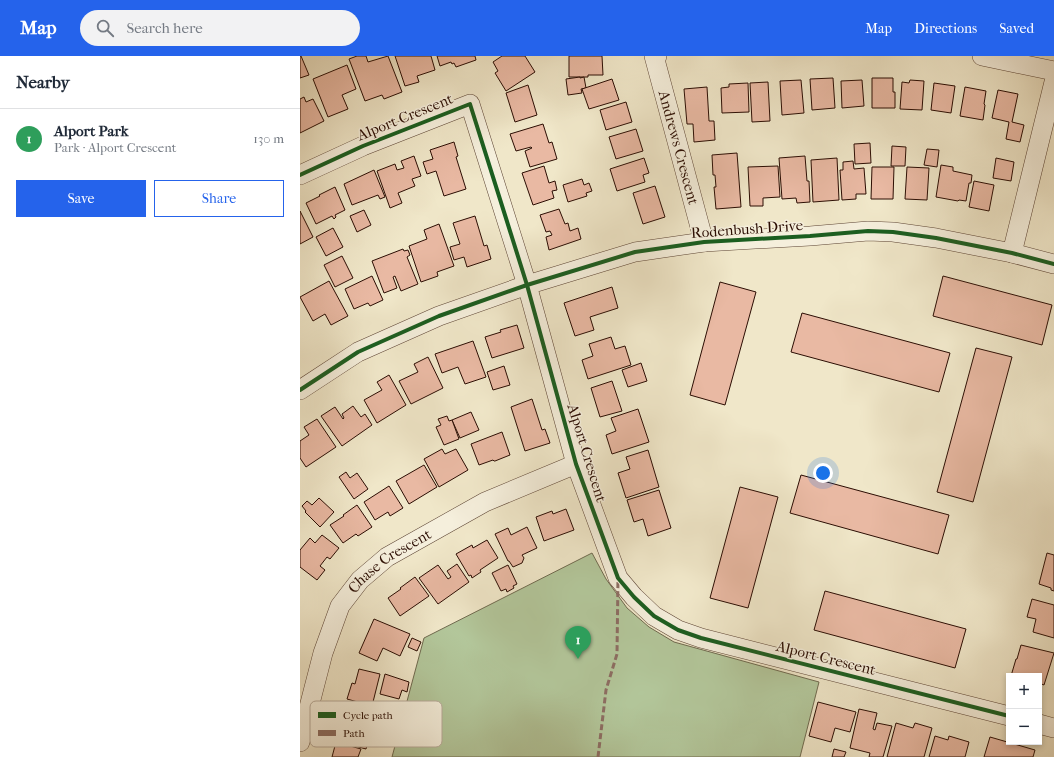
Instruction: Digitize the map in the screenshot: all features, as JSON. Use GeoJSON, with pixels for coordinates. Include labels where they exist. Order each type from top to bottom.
{"type":"FeatureCollection","features":[{"type":"Feature","properties":{"kind":"street","name":"Andrews Crescent"},"geometry":{"type":"LineString","coordinates":[[657,56],[654,56],[704,242]]}},
{"type":"Feature","properties":{"kind":"street"},"geometry":{"type":"LineString","coordinates":[[982,56],[1054,71]]}},
{"type":"Feature","properties":{"kind":"street"},"geometry":{"type":"LineString","coordinates":[[1012,253],[1054,82]]}},
{"type":"Feature","properties":{"kind":"street","name":"Alport Crescent"},"geometry":{"type":"LineString","coordinates":[[300,175],[363,146],[470,104],[527,285],[576,464],[618,578],[634,598],[654,616],[678,630],[701,638],[1006,715]]}},
{"type":"Feature","properties":{"kind":"street","name":"Rodenbush Drive"},"geometry":{"type":"LineString","coordinates":[[300,390],[358,352],[439,316],[527,285],[635,252],[704,242],[868,231],[893,232],[936,238],[1012,253],[1054,264]]}},
{"type":"Feature","properties":{"kind":"street","name":"Chase Crescent"},"geometry":{"type":"LineString","coordinates":[[311,701],[324,653],[340,606],[360,580],[387,557],[485,502],[576,464]]}},
{"type":"Feature","properties":{"kind":"street","name":"Chase Crescent"},"geometry":{"type":"LineString","coordinates":[[300,742],[310,705]]}},
{"type":"Feature","properties":{"kind":"street"},"geometry":{"type":"LineString","coordinates":[[1042,725],[1054,728]]}},
{"type":"Feature","properties":{"kind":"green space"},"geometry":{"type":"Polygon","coordinates":[[[592,553],[606,579],[627,608],[649,627],[674,642],[819,682],[800,757],[392,757],[395,747],[442,747],[442,701],[407,701],[424,638],[592,553]]]}},
{"type":"Feature","properties":{"kind":"building"},"geometry":{"type":"Polygon","coordinates":[[[300,56],[309,75],[300,78],[300,56]]]}},
{"type":"Feature","properties":{"kind":"building"},"geometry":{"type":"Polygon","coordinates":[[[357,56],[366,56],[368,62],[388,56],[402,92],[384,99],[382,95],[365,101],[349,59],[357,56]]]}},
{"type":"Feature","properties":{"kind":"building"},"geometry":{"type":"Polygon","coordinates":[[[395,56],[431,56],[435,70],[417,76],[419,82],[405,86],[395,56]]]}},
{"type":"Feature","properties":{"kind":"building"},"geometry":{"type":"Polygon","coordinates":[[[437,56],[475,56],[476,60],[456,67],[454,63],[452,64],[451,62],[440,66],[437,56]]]}},
{"type":"Feature","properties":{"kind":"building"},"geometry":{"type":"Polygon","coordinates":[[[502,56],[525,56],[535,72],[506,91],[495,73],[498,71],[493,62],[502,56]]]}},
{"type":"Feature","properties":{"kind":"building"},"geometry":{"type":"Polygon","coordinates":[[[569,56],[602,56],[603,75],[569,77],[569,56]]]}},
{"type":"Feature","properties":{"kind":"building"},"geometry":{"type":"Polygon","coordinates":[[[347,65],[356,89],[342,95],[348,109],[328,117],[313,79],[347,65]]]}},
{"type":"Feature","properties":{"kind":"building"},"geometry":{"type":"Polygon","coordinates":[[[584,77],[586,88],[581,89],[582,93],[568,95],[566,79],[584,77]]]}},
{"type":"Feature","properties":{"kind":"building"},"geometry":{"type":"Polygon","coordinates":[[[833,78],[835,108],[812,110],[810,79],[833,78]]]}},
{"type":"Feature","properties":{"kind":"building"},"geometry":{"type":"Polygon","coordinates":[[[872,78],[893,78],[895,108],[872,108],[872,78]]]}},
{"type":"Feature","properties":{"kind":"building"},"geometry":{"type":"Polygon","coordinates":[[[612,79],[619,100],[589,109],[582,89],[612,79]]]}},
{"type":"Feature","properties":{"kind":"building"},"geometry":{"type":"Polygon","coordinates":[[[801,80],[804,113],[782,115],[780,81],[801,80]]]}},
{"type":"Feature","properties":{"kind":"building"},"geometry":{"type":"Polygon","coordinates":[[[862,80],[864,106],[842,108],[841,81],[862,80]]]}},
{"type":"Feature","properties":{"kind":"building"},"geometry":{"type":"Polygon","coordinates":[[[910,80],[924,81],[922,110],[900,109],[902,82],[909,83],[910,80]]]}},
{"type":"Feature","properties":{"kind":"building"},"geometry":{"type":"Polygon","coordinates":[[[768,82],[770,121],[752,122],[750,83],[768,82]]]}},
{"type":"Feature","properties":{"kind":"building"},"geometry":{"type":"Polygon","coordinates":[[[748,83],[749,112],[722,113],[721,88],[729,87],[729,84],[748,83]]]}},
{"type":"Feature","properties":{"kind":"building"},"geometry":{"type":"Polygon","coordinates":[[[934,83],[955,86],[951,113],[931,110],[934,83]]]}},
{"type":"Feature","properties":{"kind":"building"},"geometry":{"type":"Polygon","coordinates":[[[528,85],[537,115],[515,122],[506,93],[528,85]]]}},
{"type":"Feature","properties":{"kind":"building"},"geometry":{"type":"Polygon","coordinates":[[[707,87],[709,121],[714,121],[715,140],[694,142],[693,124],[687,124],[684,89],[707,87]]]}},
{"type":"Feature","properties":{"kind":"building"},"geometry":{"type":"Polygon","coordinates":[[[965,87],[986,91],[983,120],[960,116],[965,87]]]}},
{"type":"Feature","properties":{"kind":"building"},"geometry":{"type":"Polygon","coordinates":[[[998,90],[1018,94],[1012,122],[1024,125],[1020,142],[1006,139],[1009,122],[992,118],[998,90]]]}},
{"type":"Feature","properties":{"kind":"building"},"geometry":{"type":"Polygon","coordinates":[[[304,97],[306,102],[313,99],[324,121],[300,133],[300,99],[304,97]]]}},
{"type":"Feature","properties":{"kind":"building"},"geometry":{"type":"Polygon","coordinates":[[[626,102],[632,122],[606,130],[600,110],[626,102]]]}},
{"type":"Feature","properties":{"kind":"building"},"geometry":{"type":"Polygon","coordinates":[[[543,124],[549,143],[552,142],[557,159],[530,167],[525,151],[532,148],[516,151],[510,134],[543,124]]]}},
{"type":"Feature","properties":{"kind":"building"},"geometry":{"type":"Polygon","coordinates":[[[636,129],[643,151],[616,159],[609,137],[636,129]]]}},
{"type":"Feature","properties":{"kind":"building"},"geometry":{"type":"Polygon","coordinates":[[[454,142],[458,156],[456,157],[466,189],[444,196],[436,171],[427,174],[423,162],[433,159],[430,150],[454,142]]]}},
{"type":"Feature","properties":{"kind":"building"},"geometry":{"type":"Polygon","coordinates":[[[870,143],[871,163],[855,164],[854,144],[870,143]]]}},
{"type":"Feature","properties":{"kind":"building"},"geometry":{"type":"Polygon","coordinates":[[[892,146],[906,147],[905,166],[891,166],[892,146]]]}},
{"type":"Feature","properties":{"kind":"building"},"geometry":{"type":"Polygon","coordinates":[[[927,149],[939,150],[937,167],[924,165],[927,149]]]}},
{"type":"Feature","properties":{"kind":"building"},"geometry":{"type":"Polygon","coordinates":[[[737,153],[741,207],[716,209],[714,187],[716,187],[715,175],[713,175],[712,155],[737,153]]]}},
{"type":"Feature","properties":{"kind":"building"},"geometry":{"type":"Polygon","coordinates":[[[414,156],[421,176],[412,179],[415,186],[398,193],[402,203],[390,208],[377,171],[395,164],[397,170],[404,168],[401,161],[414,156]]]}},
{"type":"Feature","properties":{"kind":"building"},"geometry":{"type":"Polygon","coordinates":[[[805,156],[807,181],[809,181],[810,202],[797,203],[796,198],[782,199],[779,158],[805,156]]]}},
{"type":"Feature","properties":{"kind":"building"},"geometry":{"type":"Polygon","coordinates":[[[644,158],[649,173],[643,175],[645,182],[617,191],[610,169],[644,158]]]}},
{"type":"Feature","properties":{"kind":"building"},"geometry":{"type":"Polygon","coordinates":[[[837,158],[839,200],[813,202],[811,160],[837,158]]]}},
{"type":"Feature","properties":{"kind":"building"},"geometry":{"type":"Polygon","coordinates":[[[996,158],[1014,162],[1011,181],[993,178],[996,158]]]}},
{"type":"Feature","properties":{"kind":"building"},"geometry":{"type":"Polygon","coordinates":[[[853,161],[854,169],[864,168],[866,194],[856,194],[856,199],[842,200],[840,170],[843,170],[843,162],[853,161]]]}},
{"type":"Feature","properties":{"kind":"building"},"geometry":{"type":"Polygon","coordinates":[[[941,165],[953,167],[953,171],[972,175],[966,201],[936,197],[941,165]]]}},
{"type":"Feature","properties":{"kind":"building"},"geometry":{"type":"Polygon","coordinates":[[[544,166],[549,183],[555,181],[557,190],[552,191],[554,198],[533,205],[522,173],[544,166]]]}},
{"type":"Feature","properties":{"kind":"building"},"geometry":{"type":"Polygon","coordinates":[[[778,166],[780,197],[763,198],[763,206],[750,206],[748,167],[778,166]]]}},
{"type":"Feature","properties":{"kind":"building"},"geometry":{"type":"Polygon","coordinates":[[[872,167],[894,167],[893,199],[871,199],[872,167]]]}},
{"type":"Feature","properties":{"kind":"building"},"geometry":{"type":"Polygon","coordinates":[[[907,167],[929,168],[927,200],[905,199],[907,167]]]}},
{"type":"Feature","properties":{"kind":"building"},"geometry":{"type":"Polygon","coordinates":[[[374,170],[385,197],[380,199],[378,195],[352,205],[344,184],[374,170]]]}},
{"type":"Feature","properties":{"kind":"building"},"geometry":{"type":"Polygon","coordinates":[[[582,179],[584,185],[589,183],[592,191],[586,193],[587,196],[568,202],[563,185],[582,179]]]}},
{"type":"Feature","properties":{"kind":"building"},"geometry":{"type":"Polygon","coordinates":[[[974,181],[994,185],[989,211],[969,207],[974,181]]]}},
{"type":"Feature","properties":{"kind":"building"},"geometry":{"type":"Polygon","coordinates":[[[655,186],[665,217],[643,224],[633,193],[655,186]]]}},
{"type":"Feature","properties":{"kind":"building"},"geometry":{"type":"Polygon","coordinates":[[[335,187],[345,210],[335,215],[336,217],[334,219],[332,216],[316,224],[306,203],[335,187]]]}},
{"type":"Feature","properties":{"kind":"building"},"geometry":{"type":"Polygon","coordinates":[[[559,209],[565,224],[568,223],[570,231],[578,228],[581,239],[549,250],[546,237],[552,235],[550,231],[546,232],[540,215],[559,209]]]}},
{"type":"Feature","properties":{"kind":"building"},"geometry":{"type":"Polygon","coordinates":[[[364,210],[371,225],[357,232],[350,216],[364,210]]]}},
{"type":"Feature","properties":{"kind":"building"},"geometry":{"type":"Polygon","coordinates":[[[300,211],[313,237],[300,244],[300,211]]]}},
{"type":"Feature","properties":{"kind":"building"},"geometry":{"type":"Polygon","coordinates":[[[475,216],[484,246],[487,245],[491,259],[467,267],[464,257],[454,260],[450,247],[460,244],[453,223],[475,216]]]}},
{"type":"Feature","properties":{"kind":"building"},"geometry":{"type":"Polygon","coordinates":[[[439,224],[454,266],[437,272],[438,276],[421,282],[409,246],[427,239],[424,230],[439,224]]]}},
{"type":"Feature","properties":{"kind":"building"},"geometry":{"type":"Polygon","coordinates":[[[333,228],[343,247],[326,256],[316,237],[333,228]]]}},
{"type":"Feature","properties":{"kind":"building"},"geometry":{"type":"Polygon","coordinates":[[[403,249],[404,251],[408,250],[410,255],[407,257],[418,284],[401,291],[395,276],[393,277],[397,288],[384,293],[372,261],[403,249]]]}},
{"type":"Feature","properties":{"kind":"building"},"geometry":{"type":"Polygon","coordinates":[[[342,256],[353,278],[335,287],[324,265],[342,256]]]}},
{"type":"Feature","properties":{"kind":"building"},"geometry":{"type":"Polygon","coordinates":[[[372,276],[383,300],[370,306],[368,303],[354,309],[345,289],[372,276]]]}},
{"type":"Feature","properties":{"kind":"building"},"geometry":{"type":"Polygon","coordinates":[[[943,276],[1052,305],[1042,345],[933,316],[943,276]]]}},
{"type":"Feature","properties":{"kind":"building"},"geometry":{"type":"Polygon","coordinates":[[[329,281],[348,316],[331,325],[325,314],[313,321],[300,297],[329,281]]]}},
{"type":"Feature","properties":{"kind":"building"},"geometry":{"type":"Polygon","coordinates":[[[720,282],[756,292],[725,405],[690,395],[720,282]]]}},
{"type":"Feature","properties":{"kind":"building"},"geometry":{"type":"Polygon","coordinates":[[[612,287],[618,308],[590,317],[594,330],[575,336],[564,303],[612,287]]]}},
{"type":"Feature","properties":{"kind":"building"},"geometry":{"type":"Polygon","coordinates":[[[802,313],[950,353],[939,392],[791,352],[802,313]]]}},
{"type":"Feature","properties":{"kind":"building"},"geometry":{"type":"Polygon","coordinates":[[[517,325],[524,348],[492,358],[485,337],[501,332],[500,330],[517,325]]]}},
{"type":"Feature","properties":{"kind":"building"},"geometry":{"type":"Polygon","coordinates":[[[611,337],[615,349],[625,346],[631,365],[588,379],[582,360],[593,356],[589,344],[611,337]]]}},
{"type":"Feature","properties":{"kind":"building"},"geometry":{"type":"Polygon","coordinates":[[[473,341],[486,377],[465,384],[458,367],[442,373],[435,354],[473,341]]]}},
{"type":"Feature","properties":{"kind":"building"},"geometry":{"type":"Polygon","coordinates":[[[976,348],[1012,357],[973,502],[937,492],[976,348]]]}},
{"type":"Feature","properties":{"kind":"building"},"geometry":{"type":"Polygon","coordinates":[[[428,357],[443,388],[411,404],[399,381],[418,372],[414,364],[428,357]]]}},
{"type":"Feature","properties":{"kind":"building"},"geometry":{"type":"Polygon","coordinates":[[[641,363],[647,381],[628,387],[622,370],[641,363]]]}},
{"type":"Feature","properties":{"kind":"building"},"geometry":{"type":"Polygon","coordinates":[[[504,366],[510,385],[493,390],[487,372],[504,366]]]}},
{"type":"Feature","properties":{"kind":"building"},"geometry":{"type":"Polygon","coordinates":[[[389,375],[406,405],[377,423],[364,400],[382,390],[377,382],[389,375]]]}},
{"type":"Feature","properties":{"kind":"building"},"geometry":{"type":"Polygon","coordinates":[[[612,381],[622,411],[600,417],[591,388],[612,381]]]}},
{"type":"Feature","properties":{"kind":"building"},"geometry":{"type":"Polygon","coordinates":[[[532,399],[542,430],[545,429],[550,443],[525,451],[511,407],[532,399]]]}},
{"type":"Feature","properties":{"kind":"building"},"geometry":{"type":"Polygon","coordinates":[[[353,406],[361,417],[365,414],[372,425],[342,446],[321,416],[335,407],[343,419],[342,414],[353,406]]]}},
{"type":"Feature","properties":{"kind":"building"},"geometry":{"type":"Polygon","coordinates":[[[638,409],[649,442],[612,454],[606,435],[616,431],[611,418],[638,409]]]}},
{"type":"Feature","properties":{"kind":"building"},"geometry":{"type":"Polygon","coordinates":[[[471,412],[479,430],[460,438],[452,420],[471,412]]]}},
{"type":"Feature","properties":{"kind":"building"},"geometry":{"type":"Polygon","coordinates":[[[447,416],[449,421],[452,420],[459,439],[444,445],[436,427],[441,425],[438,419],[447,416]]]}},
{"type":"Feature","properties":{"kind":"building"},"geometry":{"type":"Polygon","coordinates":[[[317,419],[336,447],[306,467],[300,458],[300,441],[309,435],[304,427],[317,419]]]}},
{"type":"Feature","properties":{"kind":"building"},"geometry":{"type":"Polygon","coordinates":[[[502,432],[510,455],[479,465],[471,444],[502,432]]]}},
{"type":"Feature","properties":{"kind":"building"},"geometry":{"type":"Polygon","coordinates":[[[442,449],[445,454],[456,449],[468,470],[439,487],[424,459],[442,449]]]}},
{"type":"Feature","properties":{"kind":"building"},"geometry":{"type":"Polygon","coordinates":[[[648,450],[659,487],[626,498],[618,473],[630,469],[626,457],[648,450]]]}},
{"type":"Feature","properties":{"kind":"building"},"geometry":{"type":"Polygon","coordinates":[[[424,465],[437,487],[409,504],[396,481],[424,465]]]}},
{"type":"Feature","properties":{"kind":"building"},"geometry":{"type":"Polygon","coordinates":[[[346,472],[350,478],[357,473],[368,489],[354,499],[339,477],[346,472]]]}},
{"type":"Feature","properties":{"kind":"building"},"geometry":{"type":"Polygon","coordinates":[[[801,475],[949,515],[938,554],[790,513],[801,475]]]}},
{"type":"Feature","properties":{"kind":"building"},"geometry":{"type":"Polygon","coordinates":[[[389,486],[403,508],[390,516],[388,512],[375,520],[364,502],[389,486]]]}},
{"type":"Feature","properties":{"kind":"building"},"geometry":{"type":"Polygon","coordinates":[[[740,487],[778,497],[748,608],[710,598],[740,487]]]}},
{"type":"Feature","properties":{"kind":"building"},"geometry":{"type":"Polygon","coordinates":[[[659,490],[671,528],[648,536],[643,519],[634,522],[627,500],[659,490]]]}},
{"type":"Feature","properties":{"kind":"building"},"geometry":{"type":"Polygon","coordinates":[[[319,498],[334,512],[320,527],[305,512],[306,511],[302,506],[307,501],[312,505],[319,498]]]}},
{"type":"Feature","properties":{"kind":"building"},"geometry":{"type":"Polygon","coordinates":[[[357,505],[372,527],[358,536],[356,534],[343,543],[330,525],[357,505]]]}},
{"type":"Feature","properties":{"kind":"building"},"geometry":{"type":"Polygon","coordinates":[[[566,509],[574,530],[544,541],[536,517],[552,511],[553,514],[566,509]]]}},
{"type":"Feature","properties":{"kind":"building"},"geometry":{"type":"Polygon","coordinates":[[[527,527],[537,548],[522,555],[524,558],[522,563],[513,567],[508,561],[495,534],[508,528],[511,535],[527,527]]]}},
{"type":"Feature","properties":{"kind":"building"},"geometry":{"type":"Polygon","coordinates":[[[322,535],[339,548],[330,559],[327,557],[320,566],[325,570],[317,580],[300,567],[300,550],[310,538],[315,543],[322,535]]]}},
{"type":"Feature","properties":{"kind":"building"},"geometry":{"type":"Polygon","coordinates":[[[487,540],[498,558],[480,570],[481,572],[472,578],[471,575],[469,576],[456,554],[472,545],[473,548],[487,540]]]}},
{"type":"Feature","properties":{"kind":"building"},"geometry":{"type":"Polygon","coordinates":[[[1047,553],[1054,555],[1054,591],[1051,590],[1051,588],[1039,584],[1047,553]]]}},
{"type":"Feature","properties":{"kind":"building"},"geometry":{"type":"Polygon","coordinates":[[[457,564],[469,582],[438,604],[419,578],[438,565],[448,579],[451,577],[447,571],[457,564]]]}},
{"type":"Feature","properties":{"kind":"building"},"geometry":{"type":"Polygon","coordinates":[[[508,565],[517,584],[513,586],[514,588],[507,592],[506,589],[501,591],[492,573],[508,565]]]}},
{"type":"Feature","properties":{"kind":"building"},"geometry":{"type":"Polygon","coordinates":[[[415,577],[429,596],[400,616],[388,598],[415,577]]]}},
{"type":"Feature","properties":{"kind":"building"},"geometry":{"type":"Polygon","coordinates":[[[825,591],[966,629],[955,668],[814,630],[825,591]]]}},
{"type":"Feature","properties":{"kind":"building"},"geometry":{"type":"Polygon","coordinates":[[[1032,599],[1054,605],[1054,638],[1033,632],[1036,619],[1027,617],[1032,599]]]}},
{"type":"Feature","properties":{"kind":"building"},"geometry":{"type":"Polygon","coordinates":[[[374,619],[410,634],[400,656],[383,648],[377,661],[359,653],[374,619]]]}},
{"type":"Feature","properties":{"kind":"building"},"geometry":{"type":"Polygon","coordinates":[[[412,638],[421,642],[417,651],[408,647],[412,638]]]}},
{"type":"Feature","properties":{"kind":"building"},"geometry":{"type":"Polygon","coordinates":[[[1021,645],[1054,653],[1044,685],[1042,684],[1042,673],[1012,673],[1021,645]]]}},
{"type":"Feature","properties":{"kind":"building"},"geometry":{"type":"Polygon","coordinates":[[[359,669],[380,674],[373,701],[354,701],[347,699],[352,683],[355,684],[359,669]]]}},
{"type":"Feature","properties":{"kind":"building"},"geometry":{"type":"Polygon","coordinates":[[[385,674],[409,682],[407,692],[402,690],[399,699],[380,694],[385,674]]]}},
{"type":"Feature","properties":{"kind":"building"},"geometry":{"type":"Polygon","coordinates":[[[818,702],[856,712],[850,732],[835,728],[831,742],[809,736],[818,702]]]}},
{"type":"Feature","properties":{"kind":"building"},"geometry":{"type":"Polygon","coordinates":[[[859,709],[877,713],[873,729],[875,730],[877,723],[892,726],[883,757],[869,757],[870,753],[850,748],[859,709]]]}},
{"type":"Feature","properties":{"kind":"building"},"geometry":{"type":"Polygon","coordinates":[[[896,723],[913,728],[915,723],[932,728],[924,757],[887,757],[896,723]]]}},
{"type":"Feature","properties":{"kind":"building"},"geometry":{"type":"Polygon","coordinates":[[[935,736],[948,740],[949,736],[969,742],[965,757],[929,757],[935,736]]]}},
{"type":"Feature","properties":{"kind":"building"},"geometry":{"type":"Polygon","coordinates":[[[990,737],[1006,742],[1006,745],[1018,745],[1035,750],[1033,757],[984,757],[990,737]]]}},
{"type":"Feature","properties":{"kind":"building"},"geometry":{"type":"Polygon","coordinates":[[[335,747],[354,747],[361,749],[358,757],[332,757],[335,747]]]}},
{"type":"Feature","properties":{"kind":"building"},"geometry":{"type":"Polygon","coordinates":[[[834,749],[846,752],[844,757],[832,757],[834,749]]]}},
{"type":"Feature","properties":{"kind":"marked path"},"geometry":{"type":"LineString","coordinates":[[598,757],[606,690],[617,654],[618,578]]}},
{"type":"Feature","properties":{"kind":"cycle path"},"geometry":{"type":"LineString","coordinates":[[300,175],[363,146],[470,104],[527,285],[576,464],[618,578],[634,597],[654,616],[678,630],[701,638],[1006,715]]}},
{"type":"Feature","properties":{"kind":"cycle path"},"geometry":{"type":"LineString","coordinates":[[300,390],[358,352],[439,316],[527,285],[635,252],[704,242],[868,231],[893,232],[936,238],[1012,253],[1054,264]]}},
{"type":"Feature","properties":{"kind":"place","name":"Alport Park"},"geometry":{"type":"Point","coordinates":[578,659]}}]}
